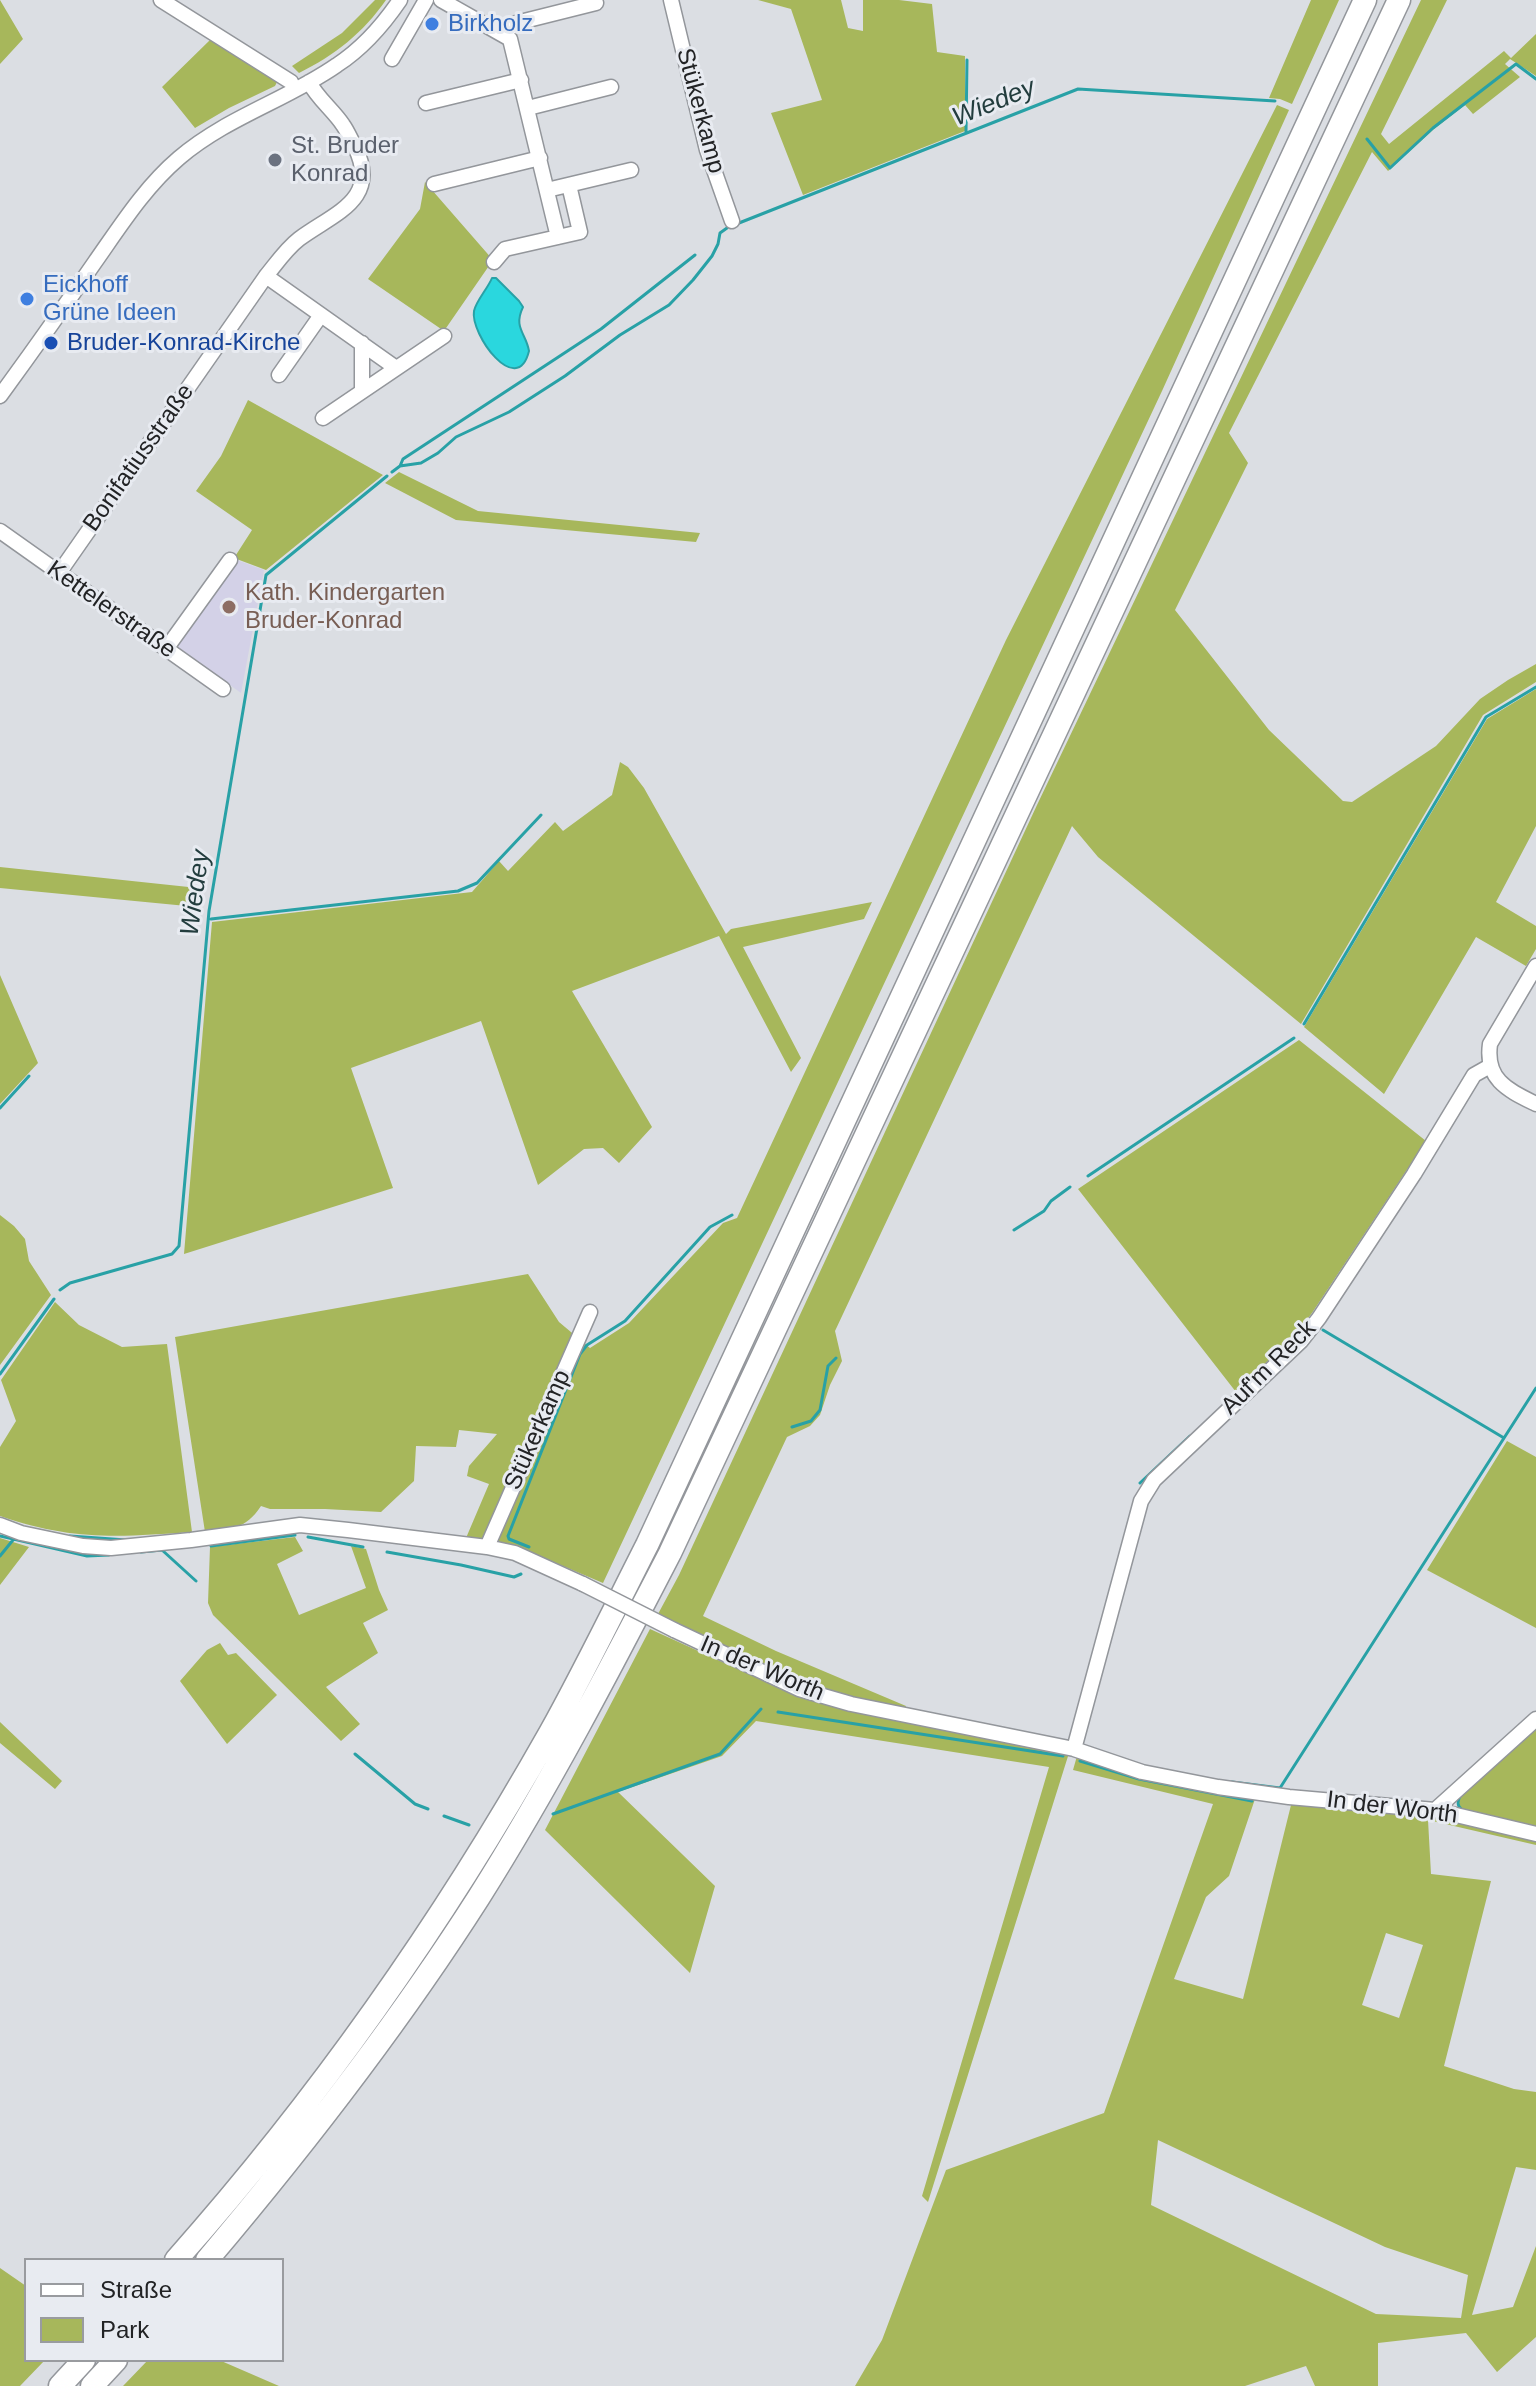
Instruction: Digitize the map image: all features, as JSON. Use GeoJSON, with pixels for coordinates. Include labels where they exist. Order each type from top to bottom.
{"type":"FeatureCollection","features":[{"type":"Feature","properties":{"kind":"highway"},"geometry":{"type":"LineString","coordinates":[[178,2258],[290,2123],[373,2011],[467,1873],[578,1680],[647,1545],[1365,0]]}},
{"type":"Feature","properties":{"kind":"highway"},"geometry":{"type":"LineString","coordinates":[[209,2258],[297,2151],[393,2024],[479,1897],[577,1731],[670,1553],[1399,0]]}},
{"type":"Feature","properties":{"kind":"highway"},"geometry":{"type":"LineString","coordinates":[[60,2386],[82,2362]]}},
{"type":"Feature","properties":{"kind":"highway"},"geometry":{"type":"LineString","coordinates":[[92,2386],[114,2362]]}},
{"type":"Feature","properties":{"kind":"street"},"geometry":{"type":"LineString","coordinates":[[161,0],[291,82],[294,89]]}},
{"type":"Feature","properties":{"kind":"street"},"geometry":{"type":"LineString","coordinates":[[0,396],[151,185],[200,140],[336,66],[385,22],[400,0]]}},
{"type":"Feature","properties":{"kind":"street"},"geometry":{"type":"LineString","coordinates":[[392,59],[426,0]]}},
{"type":"Feature","properties":{"kind":"street"},"geometry":{"type":"LineString","coordinates":[[441,0],[510,39],[558,237]]}},
{"type":"Feature","properties":{"kind":"street","name":"Stükerkamp"},"geometry":{"type":"LineString","coordinates":[[671,0],[707,150],[732,221]]}},
{"type":"Feature","properties":{"kind":"street"},"geometry":{"type":"LineString","coordinates":[[503,34],[516,23],[596,3]]}},
{"type":"Feature","properties":{"kind":"street"},"geometry":{"type":"LineString","coordinates":[[426,103],[521,80]]}},
{"type":"Feature","properties":{"kind":"street","name":"Bonifatiusstraße"},"geometry":{"type":"LineString","coordinates":[[59,573],[266,276],[296,241],[351,204],[360,192],[363,178],[357,151],[343,124],[309,82]]}},
{"type":"Feature","properties":{"kind":"street"},"geometry":{"type":"LineString","coordinates":[[528,108],[611,87]]}},
{"type":"Feature","properties":{"kind":"street"},"geometry":{"type":"LineString","coordinates":[[434,184],[540,158]]}},
{"type":"Feature","properties":{"kind":"street"},"geometry":{"type":"LineString","coordinates":[[547,190],[631,170]]}},
{"type":"Feature","properties":{"kind":"street"},"geometry":{"type":"LineString","coordinates":[[494,262],[505,249],[580,232],[569,185]]}},
{"type":"Feature","properties":{"kind":"street"},"geometry":{"type":"LineString","coordinates":[[266,276],[396,368]]}},
{"type":"Feature","properties":{"kind":"street"},"geometry":{"type":"LineString","coordinates":[[279,375],[321,315]]}},
{"type":"Feature","properties":{"kind":"street"},"geometry":{"type":"LineString","coordinates":[[323,418],[444,336]]}},
{"type":"Feature","properties":{"kind":"street"},"geometry":{"type":"LineString","coordinates":[[362,343],[362,391]]}},
{"type":"Feature","properties":{"kind":"street","name":"Kettelerstraße"},"geometry":{"type":"LineString","coordinates":[[0,531],[223,689]]}},
{"type":"Feature","properties":{"kind":"street"},"geometry":{"type":"LineString","coordinates":[[166,649],[230,560]]}},
{"type":"Feature","properties":{"kind":"street"},"geometry":{"type":"LineString","coordinates":[[1536,966],[1490,1044],[1490,1066],[1495,1077],[1509,1090],[1536,1104]]}},
{"type":"Feature","properties":{"kind":"street","name":"Auf'm Reck"},"geometry":{"type":"LineString","coordinates":[[1074,1749],[1141,1501],[1154,1480],[1301,1341],[1414,1174],[1474,1075],[1490,1066]]}},
{"type":"Feature","properties":{"kind":"street","name":"Stükerkamp"},"geometry":{"type":"LineString","coordinates":[[487,1547],[590,1312]]}},
{"type":"Feature","properties":{"kind":"street","name":"In der Worth"},"geometry":{"type":"LineString","coordinates":[[0,1525],[83,1546],[111,1548],[300,1525],[487,1547],[537,1562],[740,1663],[799,1689],[838,1700],[1074,1749],[1142,1772],[1218,1787],[1289,1797],[1435,1810],[1536,1834]]}},
{"type":"Feature","properties":{"kind":"street"},"geometry":{"type":"LineString","coordinates":[[1435,1810],[1536,1719]]}},
{"type":"Feature","properties":{"kind":"shaded area","name":"Kath. Kindergarten Bruder-Konrad"},"geometry":{"type":"Polygon","coordinates":[[[234,559],[264,570],[241,693],[174,645],[234,559]]]}},
{"type":"Feature","properties":{"kind":"green space"},"geometry":{"type":"Polygon","coordinates":[[[0,0],[23,39],[0,64],[0,0]]]}},
{"type":"Feature","properties":{"kind":"green space"},"geometry":{"type":"Polygon","coordinates":[[[375,0],[386,0],[368,23],[347,42],[299,73],[292,66],[342,33],[375,0]]]}},
{"type":"Feature","properties":{"kind":"green space"},"geometry":{"type":"Polygon","coordinates":[[[758,0],[841,0],[848,28],[863,31],[863,0],[932,4],[937,52],[965,56],[965,131],[803,195],[771,113],[822,100],[791,9],[758,0]]]}},
{"type":"Feature","properties":{"kind":"green space"},"geometry":{"type":"Polygon","coordinates":[[[1311,0],[1339,0],[1292,104],[1269,98],[1311,0]]]}},
{"type":"Feature","properties":{"kind":"green space"},"geometry":{"type":"Polygon","coordinates":[[[1421,0],[1447,0],[1381,134],[1389,144],[1504,51],[1511,58],[1536,34],[1536,76],[1510,59],[1505,64],[1520,77],[1473,114],[1465,105],[1388,171],[1372,152],[1229,433],[1248,463],[1175,610],[1269,730],[1343,801],[1352,802],[1436,746],[1480,699],[1536,664],[1536,682],[1483,715],[1301,1024],[1098,857],[1072,826],[835,1331],[842,1361],[820,1415],[810,1426],[787,1437],[703,1616],[776,1651],[906,1706],[904,1711],[801,1685],[658,1614],[679,1575],[1037,805],[1421,0]]]}},
{"type":"Feature","properties":{"kind":"green space"},"geometry":{"type":"Polygon","coordinates":[[[210,40],[278,80],[275,86],[195,128],[162,87],[210,40]]]}},
{"type":"Feature","properties":{"kind":"green space"},"geometry":{"type":"Polygon","coordinates":[[[1277,105],[1289,110],[1162,391],[603,1583],[511,1544],[466,1538],[489,1484],[467,1476],[469,1466],[497,1434],[459,1430],[456,1447],[416,1446],[414,1481],[381,1512],[270,1509],[261,1506],[243,1524],[205,1532],[175,1337],[528,1274],[559,1322],[590,1348],[629,1323],[723,1223],[737,1218],[1006,640],[1277,105]]]}},
{"type":"Feature","properties":{"kind":"green space"},"geometry":{"type":"Polygon","coordinates":[[[425,182],[493,260],[444,331],[368,279],[420,209],[425,182]]]}},
{"type":"Feature","properties":{"kind":"green space"},"geometry":{"type":"Polygon","coordinates":[[[248,400],[383,475],[266,570],[234,558],[252,530],[196,491],[221,456],[248,400]]]}},
{"type":"Feature","properties":{"kind":"green space"},"geometry":{"type":"Polygon","coordinates":[[[399,472],[478,511],[700,533],[696,542],[456,520],[385,483],[399,472]]]}},
{"type":"Feature","properties":{"kind":"green space"},"geometry":{"type":"Polygon","coordinates":[[[1536,689],[1536,826],[1496,902],[1536,926],[1536,949],[1526,966],[1476,937],[1384,1094],[1304,1027],[1487,719],[1536,689]]]}},
{"type":"Feature","properties":{"kind":"green space"},"geometry":{"type":"Polygon","coordinates":[[[620,762],[628,767],[644,788],[726,934],[731,929],[872,902],[864,919],[743,947],[801,1058],[791,1072],[719,936],[572,991],[652,1127],[619,1163],[603,1148],[584,1149],[538,1185],[481,1021],[351,1068],[393,1188],[184,1254],[212,922],[472,892],[499,861],[508,871],[555,822],[563,831],[612,795],[620,762]]]}},
{"type":"Feature","properties":{"kind":"green space"},"geometry":{"type":"Polygon","coordinates":[[[0,867],[198,888],[197,907],[0,888],[0,867]]]}},
{"type":"Feature","properties":{"kind":"green space"},"geometry":{"type":"Polygon","coordinates":[[[0,975],[38,1063],[0,1104],[0,975]]]}},
{"type":"Feature","properties":{"kind":"green space"},"geometry":{"type":"Polygon","coordinates":[[[1299,1040],[1426,1141],[1312,1313],[1295,1335],[1236,1392],[1078,1189],[1299,1040]]]}},
{"type":"Feature","properties":{"kind":"green space"},"geometry":{"type":"Polygon","coordinates":[[[0,1215],[25,1239],[29,1261],[51,1295],[0,1365],[0,1215]]]}},
{"type":"Feature","properties":{"kind":"green space"},"geometry":{"type":"Polygon","coordinates":[[[55,1302],[79,1325],[122,1347],[167,1344],[192,1532],[96,1535],[50,1530],[0,1516],[0,1447],[16,1421],[1,1380],[55,1302]]]}},
{"type":"Feature","properties":{"kind":"green space"},"geometry":{"type":"Polygon","coordinates":[[[1507,1441],[1536,1457],[1536,1628],[1427,1570],[1507,1441]]]}},
{"type":"Feature","properties":{"kind":"green space"},"geometry":{"type":"Polygon","coordinates":[[[295,1537],[303,1551],[277,1564],[299,1615],[366,1588],[351,1546],[366,1549],[388,1610],[363,1623],[378,1653],[326,1687],[360,1724],[341,1741],[213,1615],[208,1603],[210,1547],[295,1537]]]}},
{"type":"Feature","properties":{"kind":"green space"},"geometry":{"type":"Polygon","coordinates":[[[0,1538],[29,1547],[0,1585],[0,1538]]]}},
{"type":"Feature","properties":{"kind":"green space"},"geometry":{"type":"Polygon","coordinates":[[[650,1629],[797,1696],[1069,1753],[928,2202],[922,2196],[1049,1767],[756,1721],[722,1756],[618,1792],[715,1886],[690,1973],[545,1830],[650,1629]]]}},
{"type":"Feature","properties":{"kind":"green space"},"geometry":{"type":"Polygon","coordinates":[[[220,1643],[228,1655],[236,1653],[277,1695],[227,1744],[180,1681],[207,1650],[220,1643]]]}},
{"type":"Feature","properties":{"kind":"green space"},"geometry":{"type":"Polygon","coordinates":[[[0,1722],[62,1781],[55,1789],[0,1743],[0,1722]]]}},
{"type":"Feature","properties":{"kind":"green space"},"geometry":{"type":"Polygon","coordinates":[[[1536,1728],[1536,1828],[1460,1808],[1458,1802],[1461,1797],[1536,1728]]]}},
{"type":"Feature","properties":{"kind":"green space"},"geometry":{"type":"Polygon","coordinates":[[[1077,1756],[1256,1796],[1229,1876],[1206,1897],[1174,1979],[1243,1999],[1292,1801],[1428,1814],[1536,1837],[1536,1845],[1428,1820],[1431,1874],[1491,1881],[1444,2066],[1514,2089],[1536,2092],[1536,2170],[1516,2167],[1472,2315],[1513,2307],[1536,2246],[1536,2337],[1497,2372],[1466,2333],[1378,2343],[1378,2386],[1315,2386],[1306,2366],[1245,2386],[855,2386],[882,2340],[946,2170],[1104,2113],[1213,1804],[1073,1770],[1077,1756]],[[1386,1933],[1362,2005],[1399,2018],[1423,1945],[1386,1933]],[[1158,2140],[1151,2205],[1376,2314],[1461,2318],[1468,2275],[1385,2247],[1158,2140]]]}},
{"type":"Feature","properties":{"kind":"green space"},"geometry":{"type":"Polygon","coordinates":[[[0,2268],[24,2285],[24,2362],[43,2362],[20,2386],[0,2386],[0,2268]]]}},
{"type":"Feature","properties":{"kind":"green space"},"geometry":{"type":"Polygon","coordinates":[[[146,2362],[224,2362],[279,2386],[123,2386],[146,2362]]]}},
{"type":"Feature","properties":{"kind":"water"},"geometry":{"type":"Polygon","coordinates":[[[492,278],[496,278],[523,307],[519,320],[529,351],[523,364],[515,368],[505,366],[496,358],[479,334],[475,321],[475,307],[492,278]]]}},
{"type":"Feature","properties":{"kind":"waterway"},"geometry":{"type":"LineString","coordinates":[[966,132],[967,60]]}},
{"type":"Feature","properties":{"kind":"waterway","name":"Wiedey"},"geometry":{"type":"LineString","coordinates":[[1367,139],[1390,168],[1433,128],[1516,64],[1536,79]]}},
{"type":"Feature","properties":{"kind":"waterway","name":"Wiedey"},"geometry":{"type":"LineString","coordinates":[[739,223],[1078,89],[1275,101]]}},
{"type":"Feature","properties":{"kind":"waterway","name":"Wiedey"},"geometry":{"type":"LineString","coordinates":[[392,472],[400,466],[421,463],[456,437],[509,412],[669,305],[712,256],[720,233],[727,228]]}},
{"type":"Feature","properties":{"kind":"waterway"},"geometry":{"type":"LineString","coordinates":[[400,466],[403,459],[601,329],[695,255]]}},
{"type":"Feature","properties":{"kind":"waterway","name":"Wiedey"},"geometry":{"type":"LineString","coordinates":[[60,1290],[70,1283],[172,1254],[179,1246],[209,911],[266,575],[387,476]]}},
{"type":"Feature","properties":{"kind":"waterway"},"geometry":{"type":"LineString","coordinates":[[1304,1024],[1486,717],[1536,687]]}},
{"type":"Feature","properties":{"kind":"waterway"},"geometry":{"type":"LineString","coordinates":[[211,919],[458,891],[477,883],[541,815]]}},
{"type":"Feature","properties":{"kind":"waterway"},"geometry":{"type":"LineString","coordinates":[[1088,1176],[1294,1038]]}},
{"type":"Feature","properties":{"kind":"waterway"},"geometry":{"type":"LineString","coordinates":[[0,1108],[29,1076]]}},
{"type":"Feature","properties":{"kind":"waterway"},"geometry":{"type":"LineString","coordinates":[[1014,1230],[1044,1211],[1051,1201],[1070,1187]]}},
{"type":"Feature","properties":{"kind":"waterway"},"geometry":{"type":"LineString","coordinates":[[529,1547],[508,1536],[580,1354],[587,1345],[625,1321],[710,1227],[732,1215]]}},
{"type":"Feature","properties":{"kind":"waterway","name":"Wiedey"},"geometry":{"type":"LineString","coordinates":[[0,1374],[54,1299]]}},
{"type":"Feature","properties":{"kind":"waterway"},"geometry":{"type":"LineString","coordinates":[[1323,1330],[1504,1438]]}},
{"type":"Feature","properties":{"kind":"waterway"},"geometry":{"type":"LineString","coordinates":[[792,1427],[811,1421],[820,1410],[828,1366],[836,1358]]}},
{"type":"Feature","properties":{"kind":"waterway"},"geometry":{"type":"LineString","coordinates":[[1232,1782],[1280,1788],[1536,1388]]}},
{"type":"Feature","properties":{"kind":"waterway"},"geometry":{"type":"LineString","coordinates":[[1140,1483],[1190,1436]]}},
{"type":"Feature","properties":{"kind":"waterway"},"geometry":{"type":"LineString","coordinates":[[211,1546],[295,1535]]}},
{"type":"Feature","properties":{"kind":"waterway"},"geometry":{"type":"LineString","coordinates":[[0,1536],[87,1556],[109,1555]]}},
{"type":"Feature","properties":{"kind":"waterway"},"geometry":{"type":"LineString","coordinates":[[70,1536],[126,1540]]}},
{"type":"Feature","properties":{"kind":"waterway"},"geometry":{"type":"LineString","coordinates":[[308,1537],[363,1547]]}},
{"type":"Feature","properties":{"kind":"waterway","name":"Wiedey"},"geometry":{"type":"LineString","coordinates":[[0,1556],[13,1540]]}},
{"type":"Feature","properties":{"kind":"waterway"},"geometry":{"type":"LineString","coordinates":[[141,1552],[162,1550],[196,1581]]}},
{"type":"Feature","properties":{"kind":"waterway"},"geometry":{"type":"LineString","coordinates":[[387,1552],[514,1577],[521,1574]]}},
{"type":"Feature","properties":{"kind":"waterway"},"geometry":{"type":"LineString","coordinates":[[553,1814],[720,1754],[761,1709]]}},
{"type":"Feature","properties":{"kind":"waterway"},"geometry":{"type":"LineString","coordinates":[[778,1712],[1063,1756]]}},
{"type":"Feature","properties":{"kind":"waterway"},"geometry":{"type":"LineString","coordinates":[[355,1754],[415,1804],[428,1809]]}},
{"type":"Feature","properties":{"kind":"waterway"},"geometry":{"type":"LineString","coordinates":[[1080,1761],[1139,1779],[1252,1801]]}},
{"type":"Feature","properties":{"kind":"waterway"},"geometry":{"type":"LineString","coordinates":[[1460,1796],[1458,1804],[1462,1810]]}},
{"type":"Feature","properties":{"kind":"waterway"},"geometry":{"type":"LineString","coordinates":[[444,1816],[469,1825]]}},
{"type":"Feature","properties":{"kind":"place","name":"Birkholz"},"geometry":{"type":"Point","coordinates":[432,24]}},
{"type":"Feature","properties":{"kind":"place","name":"St. Bruder Konrad"},"geometry":{"type":"Point","coordinates":[275,160]}},
{"type":"Feature","properties":{"kind":"place","name":"Eickhoff Grüne Ideen"},"geometry":{"type":"Point","coordinates":[27,299]}},
{"type":"Feature","properties":{"kind":"place","name":"Bruder-Konrad-Kirche"},"geometry":{"type":"Point","coordinates":[51,343]}},
{"type":"Feature","properties":{"kind":"place","name":"Kath. Kindergarten Bruder-Konrad"},"geometry":{"type":"Point","coordinates":[229,607]}}]}
